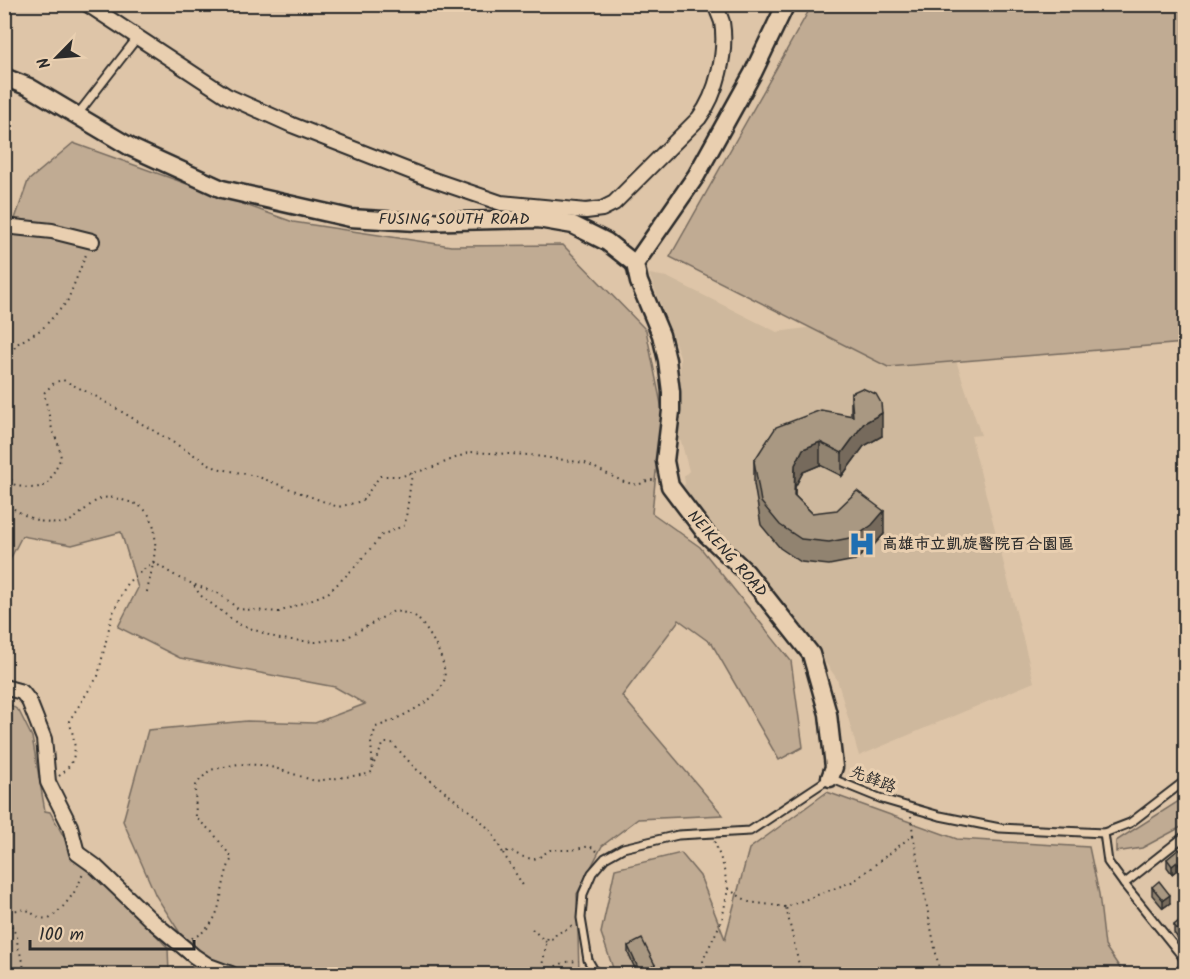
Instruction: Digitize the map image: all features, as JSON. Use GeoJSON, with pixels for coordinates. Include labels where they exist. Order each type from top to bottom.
{"type":"FeatureCollection","features":[{"type":"Feature","properties":{"kind":"street"},"geometry":{"type":"LineString","coordinates":[[87,4],[227,96],[292,125],[425,177],[501,203],[586,211],[602,209],[614,203],[699,118],[708,106],[722,51],[722,23],[715,4]]}},
{"type":"Feature","properties":{"kind":"street"},"geometry":{"type":"LineString","coordinates":[[635,264],[696,176],[753,73],[786,4]]}},
{"type":"Feature","properties":{"kind":"street","name":"FUSING SOUTH ROAD"},"geometry":{"type":"LineString","coordinates":[[4,76],[78,114],[132,148],[222,189],[350,218],[416,222],[538,219],[573,225],[607,242],[635,264]]}},
{"type":"Feature","properties":{"kind":"street"},"geometry":{"type":"LineString","coordinates":[[4,226],[52,231],[92,241]]}},
{"type":"Feature","properties":{"kind":"street","name":"NEIKENG ROAD"},"geometry":{"type":"LineString","coordinates":[[635,264],[639,282],[661,335],[667,360],[671,392],[665,461],[670,486],[707,535],[746,572],[811,654],[828,714],[834,767],[830,778]]}},
{"type":"Feature","properties":{"kind":"street"},"geometry":{"type":"LineString","coordinates":[[4,687],[22,692],[29,701],[44,740],[48,782],[70,826],[77,853],[95,866],[181,946],[209,966],[231,975]]}},
{"type":"Feature","properties":{"kind":"lane"},"geometry":{"type":"LineString","coordinates":[[78,114],[137,38]]}},
{"type":"Feature","properties":{"kind":"lane","name":"先鋒路"},"geometry":{"type":"LineString","coordinates":[[605,858],[623,848],[678,835],[750,831],[830,778],[882,799],[940,816],[1000,828],[1104,833],[1130,823],[1185,780]]}},
{"type":"Feature","properties":{"kind":"lane"},"geometry":{"type":"LineString","coordinates":[[1104,833],[1108,862],[1185,961]]}},
{"type":"Feature","properties":{"kind":"lane"},"geometry":{"type":"LineString","coordinates":[[1124,884],[1185,835]]}},
{"type":"Feature","properties":{"kind":"lane"},"geometry":{"type":"LineString","coordinates":[[596,975],[588,960],[581,918],[584,894],[592,873],[605,858]]}},
{"type":"Feature","properties":{"kind":"path"},"geometry":{"type":"LineString","coordinates":[[4,363],[17,344],[42,329],[67,302],[92,241]]}},
{"type":"Feature","properties":{"kind":"path"},"geometry":{"type":"LineString","coordinates":[[4,435],[12,447],[7,469],[13,484],[22,488],[34,489],[47,485],[61,458],[44,393],[55,382],[63,380],[97,397],[216,468],[256,476],[338,507],[362,501],[380,476],[402,476],[470,452],[529,455],[585,463],[624,482],[638,485],[649,480],[662,479],[668,475]]}},
{"type":"Feature","properties":{"kind":"path"},"geometry":{"type":"LineString","coordinates":[[153,562],[178,578],[220,594],[238,609],[279,612],[328,593],[353,569],[382,535],[405,525],[412,473]]}},
{"type":"Feature","properties":{"kind":"path"},"geometry":{"type":"LineString","coordinates":[[4,502],[29,517],[47,524],[70,522],[101,499],[111,497],[137,504],[146,511],[157,534],[146,596]]}},
{"type":"Feature","properties":{"kind":"path"},"geometry":{"type":"LineString","coordinates":[[48,782],[70,768],[76,753],[69,721],[98,676],[112,615],[127,583],[153,562]]}},
{"type":"Feature","properties":{"kind":"path"},"geometry":{"type":"LineString","coordinates":[[181,946],[202,934],[214,921],[225,872],[232,858],[213,833],[196,818],[195,788],[205,773],[238,764],[275,768],[315,781],[368,774],[373,771],[371,742],[376,727],[394,722],[427,702],[443,684],[445,666],[428,632],[414,615],[394,611],[346,638],[316,642],[279,639],[238,624],[200,595],[193,584]]}},
{"type":"Feature","properties":{"kind":"path"},"geometry":{"type":"LineString","coordinates":[[373,765],[384,743],[392,743],[417,769],[491,831],[524,887]]}},
{"type":"Feature","properties":{"kind":"path"},"geometry":{"type":"LineString","coordinates":[[910,807],[940,975]]}},
{"type":"Feature","properties":{"kind":"path"},"geometry":{"type":"LineString","coordinates":[[704,975],[703,960],[722,920],[728,889],[712,833]]}},
{"type":"Feature","properties":{"kind":"path"},"geometry":{"type":"LineString","coordinates":[[728,889],[749,902],[786,907],[854,881],[914,835]]}},
{"type":"Feature","properties":{"kind":"path"},"geometry":{"type":"LineString","coordinates":[[503,853],[510,850],[532,859],[550,850],[572,850],[590,846],[605,858]]}},
{"type":"Feature","properties":{"kind":"path"},"geometry":{"type":"LineString","coordinates":[[24,975],[23,961],[17,945],[18,939],[5,913],[21,908],[30,910],[43,919],[49,919],[63,908],[80,882],[83,872],[77,853]]}},
{"type":"Feature","properties":{"kind":"path"},"geometry":{"type":"LineString","coordinates":[[786,907],[801,975]]}},
{"type":"Feature","properties":{"kind":"path"},"geometry":{"type":"LineString","coordinates":[[538,974],[545,958],[548,937],[554,939],[557,933],[566,930],[581,918]]}},
{"type":"Feature","properties":{"kind":"path"},"geometry":{"type":"LineString","coordinates":[[532,930],[546,942]]}},
{"type":"Feature","properties":{"kind":"path"},"geometry":{"type":"LineString","coordinates":[[538,974],[566,962],[588,960]]}},
{"type":"Feature","properties":{"kind":"path"},"geometry":{"type":"LineString","coordinates":[[1168,975],[1185,961]]}},
{"type":"Feature","properties":{"kind":"path"},"geometry":{"type":"LineString","coordinates":[[4,973],[10,975]]}},
{"type":"Feature","properties":{"kind":"shaded area"},"geometry":{"type":"Polygon","coordinates":[[[812,5],[1185,5],[1185,343],[888,367],[670,257],[812,5]]]}},
{"type":"Feature","properties":{"kind":"shaded area"},"geometry":{"type":"Polygon","coordinates":[[[73,143],[293,222],[451,246],[563,245],[646,330],[662,409],[652,513],[700,547],[791,661],[803,747],[779,760],[712,644],[679,620],[622,696],[723,815],[638,819],[602,846],[577,894],[579,974],[204,974],[206,973],[156,896],[123,821],[148,730],[247,721],[315,723],[365,704],[335,687],[180,658],[118,627],[138,588],[121,532],[72,545],[22,536],[5,569],[5,248],[28,181],[73,143]]]}},
{"type":"Feature","properties":{"kind":"shaded area","name":"高雄市立凱旋醫院百合園區"},"geometry":{"type":"Polygon","coordinates":[[[649,274],[667,277],[777,332],[939,310],[981,435],[971,436],[1034,682],[859,756],[837,679],[794,618],[683,498],[679,490],[685,484],[684,476],[689,471],[681,441],[674,442],[680,409],[680,356],[649,274]]]}},
{"type":"Feature","properties":{"kind":"shaded area"},"geometry":{"type":"Polygon","coordinates":[[[4,700],[19,711],[32,737],[45,811],[50,812],[68,844],[97,877],[123,900],[168,948],[169,974],[5,974],[4,700]]]}},
{"type":"Feature","properties":{"kind":"shaded area"},"geometry":{"type":"Polygon","coordinates":[[[827,792],[957,839],[1089,847],[1099,894],[1105,946],[1122,971],[1131,974],[615,974],[601,933],[615,869],[681,853],[700,876],[725,939],[749,849],[827,792]]]}},
{"type":"Feature","properties":{"kind":"shaded area"},"geometry":{"type":"Polygon","coordinates":[[[1185,797],[1185,825],[1142,848],[1116,852],[1116,841],[1185,797]]]}},
{"type":"Feature","properties":{"kind":"building"},"geometry":{"type":"Polygon","coordinates":[[[862,388],[876,394],[881,403],[882,413],[864,423],[842,453],[820,442],[803,449],[795,465],[794,495],[812,513],[837,510],[857,491],[884,511],[872,525],[855,537],[829,542],[801,539],[780,525],[761,502],[754,461],[776,427],[821,410],[853,416],[851,393],[862,388]]]}},
{"type":"Feature","properties":{"kind":"building"},"geometry":{"type":"Polygon","coordinates":[[[1179,849],[1185,857],[1185,873],[1177,862],[1172,866],[1167,859],[1179,849]]]}},
{"type":"Feature","properties":{"kind":"building"},"geometry":{"type":"Polygon","coordinates":[[[1159,881],[1170,895],[1163,900],[1152,887],[1159,881]]]}},
{"type":"Feature","properties":{"kind":"building"},"geometry":{"type":"Polygon","coordinates":[[[1184,917],[1185,930],[1181,934],[1174,925],[1184,917]]]}},
{"type":"Feature","properties":{"kind":"building"},"geometry":{"type":"Polygon","coordinates":[[[642,939],[655,965],[640,972],[628,946],[642,939]]]}},
{"type":"Feature","properties":{"kind":"place","name":"高雄市立凱旋醫院百合園區"},"geometry":{"type":"Point","coordinates":[862,544]}}]}
